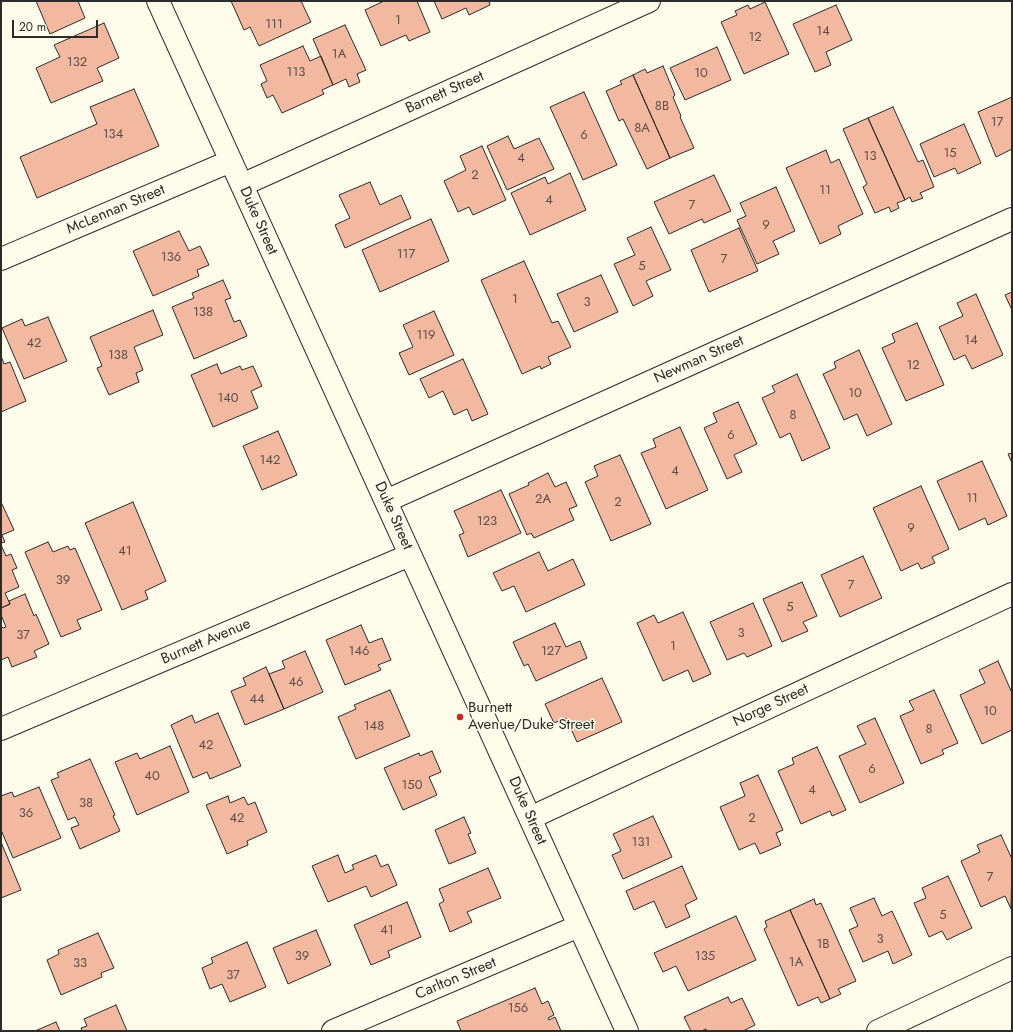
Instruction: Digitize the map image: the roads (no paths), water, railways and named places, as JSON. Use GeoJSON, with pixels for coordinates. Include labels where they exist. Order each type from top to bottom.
{"type":"FeatureCollection","features":[{"type":"Feature","properties":{"kind":"street","name":"Duke Street"},"geometry":{"type":"LineString","coordinates":[[158,1],[627,1031]]}},
{"type":"Feature","properties":{"kind":"street","name":"Barnett Street"},"geometry":{"type":"LineString","coordinates":[[242,185],[649,1]]}},
{"type":"Feature","properties":{"kind":"street","name":"McLennan Street"},"geometry":{"type":"LineString","coordinates":[[1,259],[231,161]]}},
{"type":"Feature","properties":{"kind":"street","name":"Newman Street"},"geometry":{"type":"LineString","coordinates":[[386,501],[1012,219]]}},
{"type":"Feature","properties":{"kind":"street","name":"Burnett Avenue"},"geometry":{"type":"LineString","coordinates":[[1,729],[410,555]]}},
{"type":"Feature","properties":{"kind":"street","name":"Norge Street"},"geometry":{"type":"LineString","coordinates":[[530,818],[1012,594]]}},
{"type":"Feature","properties":{"kind":"street","name":"Carlton Street"},"geometry":{"type":"LineString","coordinates":[[332,1031],[579,926]]}},
{"type":"Feature","properties":{"kind":"street"},"geometry":{"type":"LineString","coordinates":[[878,1031],[1012,968]]}},
{"type":"Feature","properties":{"kind":"place","name":"Burnett Avenue/Duke Street"},"geometry":{"type":"Point","coordinates":[460,717]}}]}
